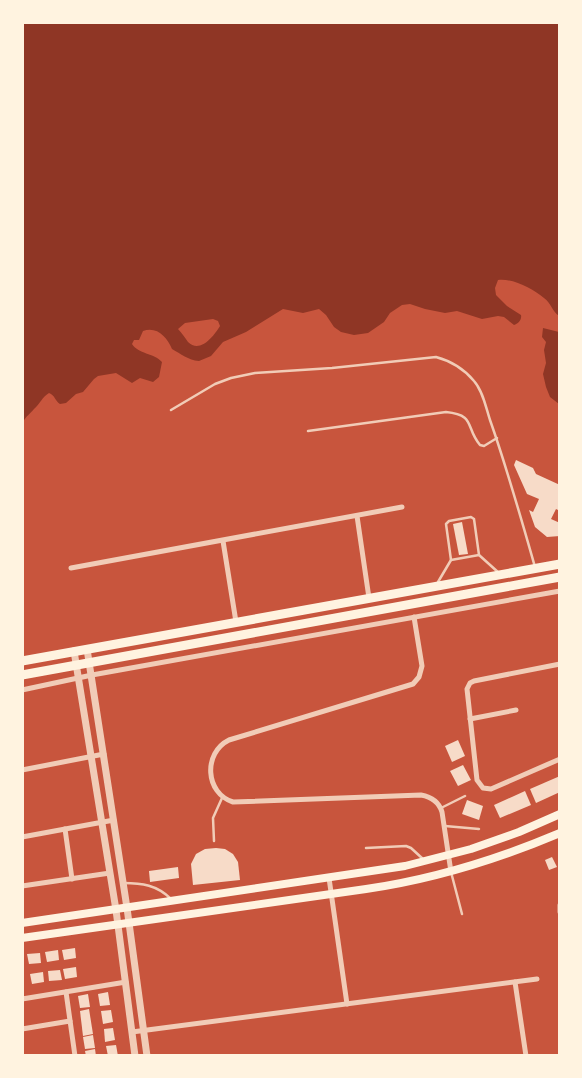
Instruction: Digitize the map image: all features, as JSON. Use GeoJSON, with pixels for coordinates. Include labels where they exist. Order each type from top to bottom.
{"type":"FeatureCollection","features":[{"type":"Feature","properties":{"kind":"main road"},"geometry":{"type":"LineString","coordinates":[[22,661],[560,564]]}},
{"type":"Feature","properties":{"kind":"main road"},"geometry":{"type":"LineString","coordinates":[[22,676],[89,662],[560,577]]}},
{"type":"Feature","properties":{"kind":"main road"},"geometry":{"type":"LineString","coordinates":[[22,922],[116,910],[426,862],[495,841],[560,814]]}},
{"type":"Feature","properties":{"kind":"main road"},"geometry":{"type":"LineString","coordinates":[[22,938],[394,885],[451,872],[502,856],[560,832]]}},
{"type":"Feature","properties":{"kind":"street"},"geometry":{"type":"LineString","coordinates":[[71,568],[402,507]]}},
{"type":"Feature","properties":{"kind":"street"},"geometry":{"type":"LineString","coordinates":[[357,516],[369,598]]}},
{"type":"Feature","properties":{"kind":"street"},"geometry":{"type":"LineString","coordinates":[[222,541],[236,622]]}},
{"type":"Feature","properties":{"kind":"street"},"geometry":{"type":"LineString","coordinates":[[22,690],[92,675],[560,591]]}},
{"type":"Feature","properties":{"kind":"street"},"geometry":{"type":"LineString","coordinates":[[414,617],[422,666],[419,678],[414,684],[223,743],[212,756],[210,767],[213,784],[222,798],[238,803],[422,796],[433,799],[441,808],[451,872]]}},
{"type":"Feature","properties":{"kind":"street"},"geometry":{"type":"LineString","coordinates":[[87,649],[127,908],[147,1056]]}},
{"type":"Feature","properties":{"kind":"street"},"geometry":{"type":"LineString","coordinates":[[74,651],[116,910],[135,1056]]}},
{"type":"Feature","properties":{"kind":"street"},"geometry":{"type":"LineString","coordinates":[[560,664],[474,681],[470,683],[467,690],[477,780],[483,788],[491,789],[560,759]]}},
{"type":"Feature","properties":{"kind":"street"},"geometry":{"type":"LineString","coordinates":[[470,719],[516,710]]}},
{"type":"Feature","properties":{"kind":"street"},"geometry":{"type":"LineString","coordinates":[[22,770],[104,754]]}},
{"type":"Feature","properties":{"kind":"street"},"geometry":{"type":"LineString","coordinates":[[22,837],[114,820]]}},
{"type":"Feature","properties":{"kind":"street"},"geometry":{"type":"LineString","coordinates":[[65,829],[72,879]]}},
{"type":"Feature","properties":{"kind":"street"},"geometry":{"type":"LineString","coordinates":[[22,886],[110,873]]}},
{"type":"Feature","properties":{"kind":"street"},"geometry":{"type":"LineString","coordinates":[[329,878],[347,1004]]}},
{"type":"Feature","properties":{"kind":"street"},"geometry":{"type":"LineString","coordinates":[[559,905],[560,912]]}},
{"type":"Feature","properties":{"kind":"street"},"geometry":{"type":"LineString","coordinates":[[132,1032],[537,979]]}},
{"type":"Feature","properties":{"kind":"street"},"geometry":{"type":"LineString","coordinates":[[22,999],[126,982]]}},
{"type":"Feature","properties":{"kind":"street"},"geometry":{"type":"LineString","coordinates":[[515,982],[526,1056]]}},
{"type":"Feature","properties":{"kind":"street"},"geometry":{"type":"LineString","coordinates":[[66,992],[75,1056]]}},
{"type":"Feature","properties":{"kind":"street"},"geometry":{"type":"LineString","coordinates":[[22,1029],[70,1021]]}},
{"type":"Feature","properties":{"kind":"lane"},"geometry":{"type":"LineString","coordinates":[[171,410],[215,384],[255,373],[332,368],[436,357],[448,360],[475,382],[481,394],[497,438],[536,568]]}},
{"type":"Feature","properties":{"kind":"lane"},"geometry":{"type":"LineString","coordinates":[[308,431],[446,412],[461,414],[467,418],[480,445],[484,446],[497,438]]}},
{"type":"Feature","properties":{"kind":"lane"},"geometry":{"type":"LineString","coordinates":[[435,586],[445,574],[451,560],[446,524],[448,521],[473,518],[479,555],[501,574]]}},
{"type":"Feature","properties":{"kind":"lane"},"geometry":{"type":"LineString","coordinates":[[451,560],[479,555]]}},
{"type":"Feature","properties":{"kind":"lane"},"geometry":{"type":"LineString","coordinates":[[441,808],[465,796]]}},
{"type":"Feature","properties":{"kind":"lane"},"geometry":{"type":"LineString","coordinates":[[214,841],[213,818],[222,798]]}},
{"type":"Feature","properties":{"kind":"lane"},"geometry":{"type":"LineString","coordinates":[[444,826],[480,829]]}},
{"type":"Feature","properties":{"kind":"lane"},"geometry":{"type":"LineString","coordinates":[[366,848],[406,846],[411,848],[426,862]]}},
{"type":"Feature","properties":{"kind":"lane"},"geometry":{"type":"LineString","coordinates":[[451,872],[462,914]]}},
{"type":"Feature","properties":{"kind":"lane"},"geometry":{"type":"LineString","coordinates":[[123,883],[138,883],[154,887],[163,891],[174,901]]}},
{"type":"Feature","properties":{"kind":"shaded area"},"geometry":{"type":"Polygon","coordinates":[[[23,22],[559,23],[559,316],[546,300],[534,291],[516,282],[498,280],[495,288],[496,295],[507,306],[521,315],[518,323],[514,325],[504,317],[498,316],[482,319],[457,311],[445,313],[410,304],[402,305],[390,313],[384,322],[368,333],[354,335],[341,332],[334,327],[326,315],[319,309],[303,313],[283,309],[246,332],[223,342],[211,356],[199,361],[188,358],[172,349],[167,340],[157,331],[148,330],[143,331],[139,340],[134,340],[132,344],[138,350],[162,362],[159,377],[153,382],[140,378],[132,383],[116,373],[98,376],[83,392],[76,394],[66,403],[60,404],[49,393],[23,422],[23,22]],[[213,319],[185,323],[178,329],[188,342],[197,346],[202,345],[220,326],[218,321],[213,319]]]}},
{"type":"Feature","properties":{"kind":"shaded area"},"geometry":{"type":"Polygon","coordinates":[[[543,328],[559,332],[559,404],[550,397],[543,374],[546,363],[544,350],[546,342],[542,337],[543,328]]]}},
{"type":"Feature","properties":{"kind":"building"},"geometry":{"type":"Polygon","coordinates":[[[516,460],[533,468],[536,474],[560,485],[560,511],[556,509],[551,519],[560,523],[560,536],[547,537],[535,527],[529,510],[533,512],[539,499],[527,494],[514,465],[516,460]]]}},
{"type":"Feature","properties":{"kind":"building"},"geometry":{"type":"Polygon","coordinates":[[[462,522],[468,554],[459,555],[453,524],[462,522]]]}},
{"type":"Feature","properties":{"kind":"building"},"geometry":{"type":"Polygon","coordinates":[[[458,740],[465,756],[452,762],[445,746],[458,740]]]}},
{"type":"Feature","properties":{"kind":"building"},"geometry":{"type":"Polygon","coordinates":[[[463,765],[471,780],[458,786],[450,771],[463,765]]]}},
{"type":"Feature","properties":{"kind":"building"},"geometry":{"type":"Polygon","coordinates":[[[560,776],[560,792],[536,803],[530,789],[560,776]]]}},
{"type":"Feature","properties":{"kind":"building"},"geometry":{"type":"Polygon","coordinates":[[[525,791],[531,805],[500,818],[494,805],[525,791]]]}},
{"type":"Feature","properties":{"kind":"building"},"geometry":{"type":"Polygon","coordinates":[[[467,800],[483,806],[479,820],[462,814],[467,800]]]}},
{"type":"Feature","properties":{"kind":"building"},"geometry":{"type":"Polygon","coordinates":[[[205,849],[225,849],[233,854],[238,862],[240,880],[193,885],[191,864],[196,854],[205,849]]]}},
{"type":"Feature","properties":{"kind":"building"},"geometry":{"type":"Polygon","coordinates":[[[552,857],[557,867],[549,870],[545,860],[552,857]]]}},
{"type":"Feature","properties":{"kind":"building"},"geometry":{"type":"Polygon","coordinates":[[[178,867],[179,878],[150,882],[149,871],[178,867]]]}},
{"type":"Feature","properties":{"kind":"building"},"geometry":{"type":"Polygon","coordinates":[[[75,948],[76,958],[64,960],[62,950],[75,948]]]}},
{"type":"Feature","properties":{"kind":"building"},"geometry":{"type":"Polygon","coordinates":[[[58,950],[59,960],[47,962],[45,952],[58,950]]]}},
{"type":"Feature","properties":{"kind":"building"},"geometry":{"type":"Polygon","coordinates":[[[40,953],[41,963],[29,964],[27,954],[40,953]]]}},
{"type":"Feature","properties":{"kind":"building"},"geometry":{"type":"Polygon","coordinates":[[[76,967],[77,977],[65,979],[63,969],[76,967]]]}},
{"type":"Feature","properties":{"kind":"building"},"geometry":{"type":"Polygon","coordinates":[[[60,970],[62,980],[49,981],[48,971],[60,970]]]}},
{"type":"Feature","properties":{"kind":"building"},"geometry":{"type":"Polygon","coordinates":[[[43,972],[44,982],[32,984],[30,974],[43,972]]]}},
{"type":"Feature","properties":{"kind":"building"},"geometry":{"type":"Polygon","coordinates":[[[108,992],[110,1005],[100,1006],[98,994],[108,992]]]}},
{"type":"Feature","properties":{"kind":"building"},"geometry":{"type":"Polygon","coordinates":[[[88,994],[90,1007],[80,1008],[78,996],[88,994]]]}},
{"type":"Feature","properties":{"kind":"building"},"geometry":{"type":"Polygon","coordinates":[[[89,1009],[93,1034],[83,1036],[80,1011],[89,1009]]]}},
{"type":"Feature","properties":{"kind":"building"},"geometry":{"type":"Polygon","coordinates":[[[111,1010],[113,1022],[103,1024],[101,1011],[111,1010]]]}},
{"type":"Feature","properties":{"kind":"building"},"geometry":{"type":"Polygon","coordinates":[[[113,1028],[115,1040],[105,1042],[104,1029],[113,1028]]]}},
{"type":"Feature","properties":{"kind":"building"},"geometry":{"type":"Polygon","coordinates":[[[93,1035],[95,1048],[85,1049],[83,1037],[93,1035]]]}},
{"type":"Feature","properties":{"kind":"building"},"geometry":{"type":"Polygon","coordinates":[[[116,1045],[118,1056],[108,1056],[106,1046],[116,1045]]]}},
{"type":"Feature","properties":{"kind":"building"},"geometry":{"type":"Polygon","coordinates":[[[95,1049],[96,1056],[86,1056],[85,1051],[95,1049]]]}}]}
